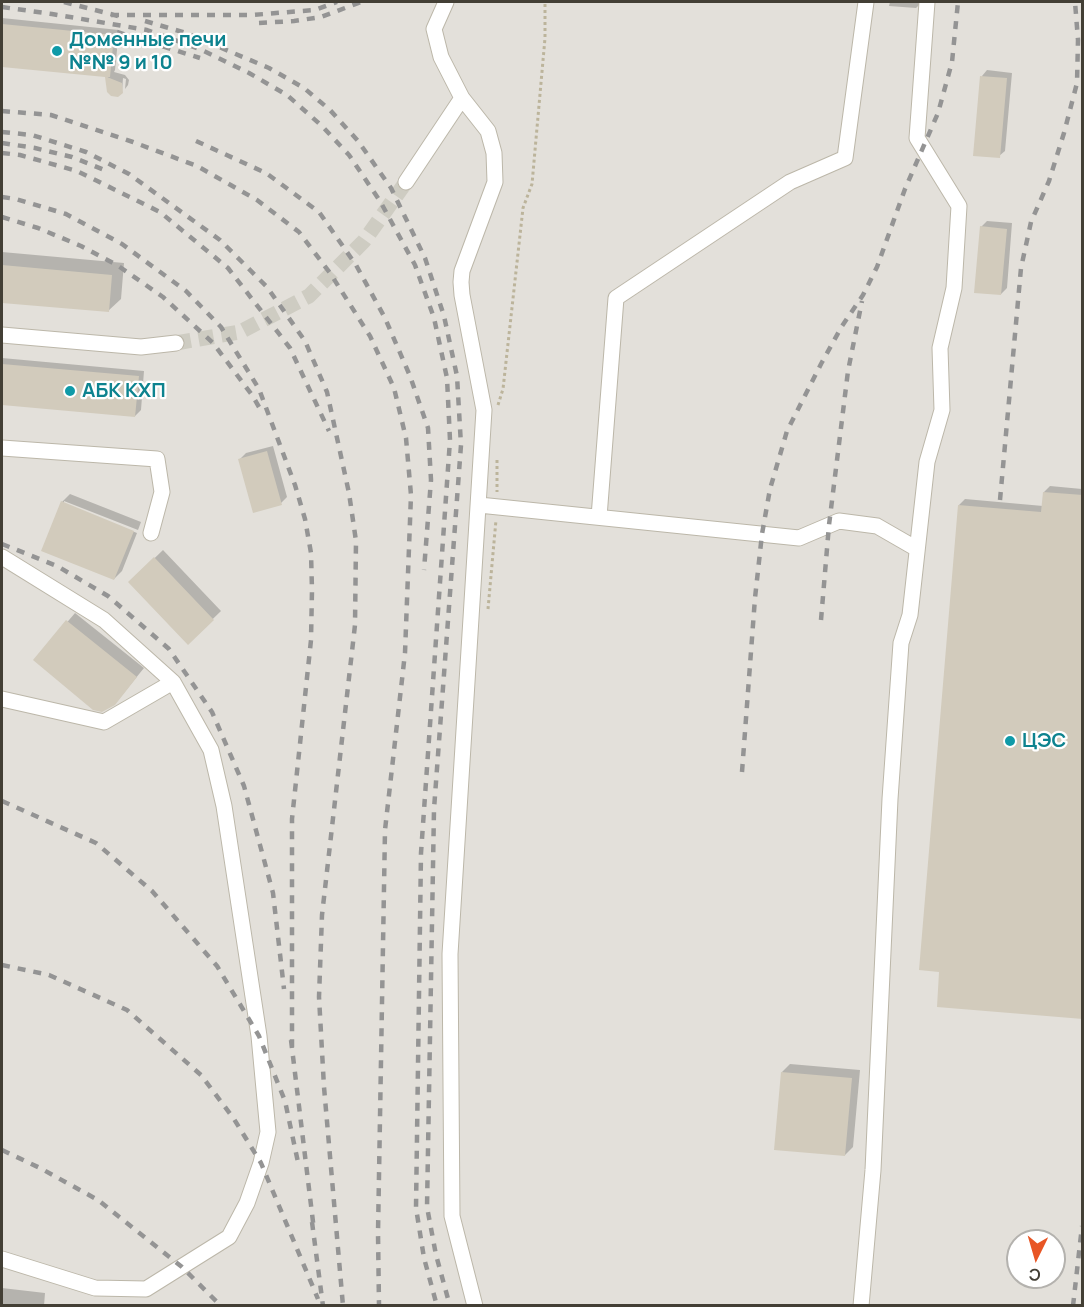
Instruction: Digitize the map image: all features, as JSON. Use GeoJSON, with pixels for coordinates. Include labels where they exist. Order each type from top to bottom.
{"type":"FeatureCollection","features":[{"type":"Feature","properties":{"kind":"lane"},"geometry":{"type":"LineString","coordinates":[[446,2],[434,29],[441,57],[462,98],[488,131],[494,153],[495,182],[462,271],[461,282],[484,410],[450,954],[452,1216],[475,1305]]}},
{"type":"Feature","properties":{"kind":"lane"},"geometry":{"type":"LineString","coordinates":[[599,517],[616,298],[790,182],[845,158],[866,2]]}},
{"type":"Feature","properties":{"kind":"lane"},"geometry":{"type":"LineString","coordinates":[[861,1305],[873,1170],[890,798],[901,643],[910,615],[927,462],[942,410],[940,348],[954,288],[959,206],[917,138],[927,2]]}},
{"type":"Feature","properties":{"kind":"lane"},"geometry":{"type":"LineString","coordinates":[[406,182],[462,98]]}},
{"type":"Feature","properties":{"kind":"lane"},"geometry":{"type":"LineString","coordinates":[[2,335],[141,347],[176,343]]}},
{"type":"Feature","properties":{"kind":"lane"},"geometry":{"type":"LineString","coordinates":[[2,448],[157,459],[162,492],[151,532]]}},
{"type":"Feature","properties":{"kind":"lane"},"geometry":{"type":"LineString","coordinates":[[479,505],[799,538],[839,522],[877,526],[917,549]]}},
{"type":"Feature","properties":{"kind":"lane"},"geometry":{"type":"LineString","coordinates":[[2,557],[104,620],[173,682],[211,750],[224,806],[260,1036],[268,1132],[261,1163],[247,1203],[229,1237],[146,1289],[95,1288],[2,1259]]}},
{"type":"Feature","properties":{"kind":"lane"},"geometry":{"type":"LineString","coordinates":[[2,699],[104,722],[173,682]]}},
{"type":"Feature","properties":{"kind":"path"},"geometry":{"type":"LineString","coordinates":[[497,410],[503,389],[523,208],[532,184],[545,38],[545,2]]}},
{"type":"Feature","properties":{"kind":"path"},"geometry":{"type":"LineString","coordinates":[[488,612],[497,506],[497,453]]}},
{"type":"Feature","properties":{"kind":"shaded area"},"geometry":{"type":"Polygon","coordinates":[[[2,2],[1082,2],[1082,1305],[2,1306],[2,2]]]}},
{"type":"Feature","properties":{"kind":"building","name":"Доменные печи №№ 9 и 10"},"geometry":{"type":"Polygon","coordinates":[[[2,24],[114,35],[110,77],[107,77],[122,83],[123,93],[118,97],[111,96],[107,92],[105,77],[2,67],[2,24]]]}},
{"type":"Feature","properties":{"kind":"building"},"geometry":{"type":"Polygon","coordinates":[[[980,76],[1007,78],[1000,158],[973,156],[980,76]]]}},
{"type":"Feature","properties":{"kind":"building"},"geometry":{"type":"Polygon","coordinates":[[[980,226],[1007,229],[1001,295],[974,293],[980,226]]]}},
{"type":"Feature","properties":{"kind":"building"},"geometry":{"type":"Polygon","coordinates":[[[2,265],[112,275],[109,312],[2,303],[2,265]]]}},
{"type":"Feature","properties":{"kind":"building","name":"АБК КХП"},"geometry":{"type":"Polygon","coordinates":[[[2,364],[139,376],[135,417],[2,405],[2,364]]]}},
{"type":"Feature","properties":{"kind":"building"},"geometry":{"type":"Polygon","coordinates":[[[267,451],[282,505],[253,513],[238,459],[267,451]]]}},
{"type":"Feature","properties":{"kind":"building","name":"ЦЭС"},"geometry":{"type":"Polygon","coordinates":[[[1043,492],[1083,495],[1083,1019],[937,1007],[939,972],[919,970],[958,505],[1041,512],[1043,492]]]}},
{"type":"Feature","properties":{"kind":"building"},"geometry":{"type":"Polygon","coordinates":[[[61,501],[134,531],[114,580],[41,551],[61,501]]]}},
{"type":"Feature","properties":{"kind":"building"},"geometry":{"type":"Polygon","coordinates":[[[154,557],[214,620],[188,645],[128,582],[154,557]]]}},
{"type":"Feature","properties":{"kind":"building"},"geometry":{"type":"Polygon","coordinates":[[[66,620],[137,677],[115,705],[102,712],[93,710],[33,660],[66,620]]]}},
{"type":"Feature","properties":{"kind":"building"},"geometry":{"type":"Polygon","coordinates":[[[781,1072],[852,1078],[845,1156],[774,1150],[781,1072]]]}},
{"type":"Feature","properties":{"kind":"tunnel"},"geometry":{"type":"LineString","coordinates":[[176,343],[240,332],[309,296],[364,241],[406,182]]}},
{"type":"Feature","properties":{"kind":"railway"},"geometry":{"type":"LineString","coordinates":[[64,2],[118,16]]}},
{"type":"Feature","properties":{"kind":"railway"},"geometry":{"type":"LineString","coordinates":[[111,15],[252,15],[315,10],[337,2]]}},
{"type":"Feature","properties":{"kind":"railway"},"geometry":{"type":"LineString","coordinates":[[259,23],[321,17],[361,2]]}},
{"type":"Feature","properties":{"kind":"railway"},"geometry":{"type":"LineString","coordinates":[[742,772],[755,598],[770,489],[787,431],[821,364],[842,326],[863,295],[877,267],[905,189],[938,113],[952,62],[958,2]]}},
{"type":"Feature","properties":{"kind":"railway"},"geometry":{"type":"LineString","coordinates":[[1000,500],[1021,268],[1031,222],[1049,181],[1077,83],[1078,40],[1075,2]]}},
{"type":"Feature","properties":{"kind":"railway"},"geometry":{"type":"LineString","coordinates":[[2,7],[147,30],[202,50],[287,95],[322,126],[349,155],[380,201],[415,265],[434,318],[447,378],[450,440],[421,853],[416,1208],[424,1258],[437,1306]]}},
{"type":"Feature","properties":{"kind":"railway"},"geometry":{"type":"LineString","coordinates":[[145,21],[186,33],[269,68],[304,88],[330,110],[358,141],[391,188],[425,258],[444,316],[457,376],[461,445],[434,809],[427,1207],[436,1255],[450,1306]]}},
{"type":"Feature","properties":{"kind":"railway"},"geometry":{"type":"LineString","coordinates":[[117,32],[200,58]]}},
{"type":"Feature","properties":{"kind":"railway"},"geometry":{"type":"LineString","coordinates":[[2,111],[51,115],[133,142],[197,166],[257,200],[299,232],[330,273],[370,336],[394,388],[406,438],[411,495],[405,653],[385,830],[378,1233],[379,1306]]}},
{"type":"Feature","properties":{"kind":"railway"},"geometry":{"type":"LineString","coordinates":[[2,132],[32,135],[86,152],[129,174],[220,240],[267,287],[305,341],[327,392],[349,493],[356,541],[355,625],[322,915],[319,997],[324,1087],[343,1306]]}},
{"type":"Feature","properties":{"kind":"railway"},"geometry":{"type":"LineString","coordinates":[[196,141],[266,173],[319,212],[356,265],[385,318],[410,376],[428,428],[431,480],[424,570]]}},
{"type":"Feature","properties":{"kind":"railway"},"geometry":{"type":"LineString","coordinates":[[2,143],[72,157],[107,171]]}},
{"type":"Feature","properties":{"kind":"railway"},"geometry":{"type":"LineString","coordinates":[[2,153],[20,155],[77,171],[160,212],[228,268],[290,348],[329,431]]}},
{"type":"Feature","properties":{"kind":"railway"},"geometry":{"type":"LineString","coordinates":[[2,197],[66,214],[122,244],[186,291],[221,327],[259,389],[295,485],[305,519],[311,553],[312,590],[311,640],[292,819],[292,1047]]}},
{"type":"Feature","properties":{"kind":"railway"},"geometry":{"type":"LineString","coordinates":[[2,217],[38,228],[81,246],[117,265],[163,297],[213,343],[259,407]]}},
{"type":"Feature","properties":{"kind":"railway"},"geometry":{"type":"LineString","coordinates":[[821,620],[829,525],[848,371],[862,301]]}},
{"type":"Feature","properties":{"kind":"railway"},"geometry":{"type":"LineString","coordinates":[[2,544],[57,566],[108,596],[169,649],[212,712],[244,786],[273,893],[284,989]]}},
{"type":"Feature","properties":{"kind":"railway"},"geometry":{"type":"LineString","coordinates":[[2,801],[96,843],[152,891],[217,966],[259,1036],[285,1101],[299,1167]]}},
{"type":"Feature","properties":{"kind":"railway"},"geometry":{"type":"LineString","coordinates":[[2,965],[49,975],[127,1010],[201,1075],[234,1119],[261,1163],[318,1299]]}},
{"type":"Feature","properties":{"kind":"railway"},"geometry":{"type":"LineString","coordinates":[[291,1040],[314,1230]]}},
{"type":"Feature","properties":{"kind":"railway"},"geometry":{"type":"LineString","coordinates":[[2,1150],[98,1200],[182,1267],[221,1306]]}},
{"type":"Feature","properties":{"kind":"railway"},"geometry":{"type":"LineString","coordinates":[[312,1222],[323,1306]]}},
{"type":"Feature","properties":{"kind":"railway"},"geometry":{"type":"LineString","coordinates":[[1073,1306],[1082,1226]]}},
{"type":"Feature","properties":{"kind":"place","name":"Доменные печи №№ 9 и 10"},"geometry":{"type":"Point","coordinates":[57,51]}},
{"type":"Feature","properties":{"kind":"place","name":"АБК КХП"},"geometry":{"type":"Point","coordinates":[70,391]}},
{"type":"Feature","properties":{"kind":"place","name":"ЦЭС"},"geometry":{"type":"Point","coordinates":[1010,741]}}]}
